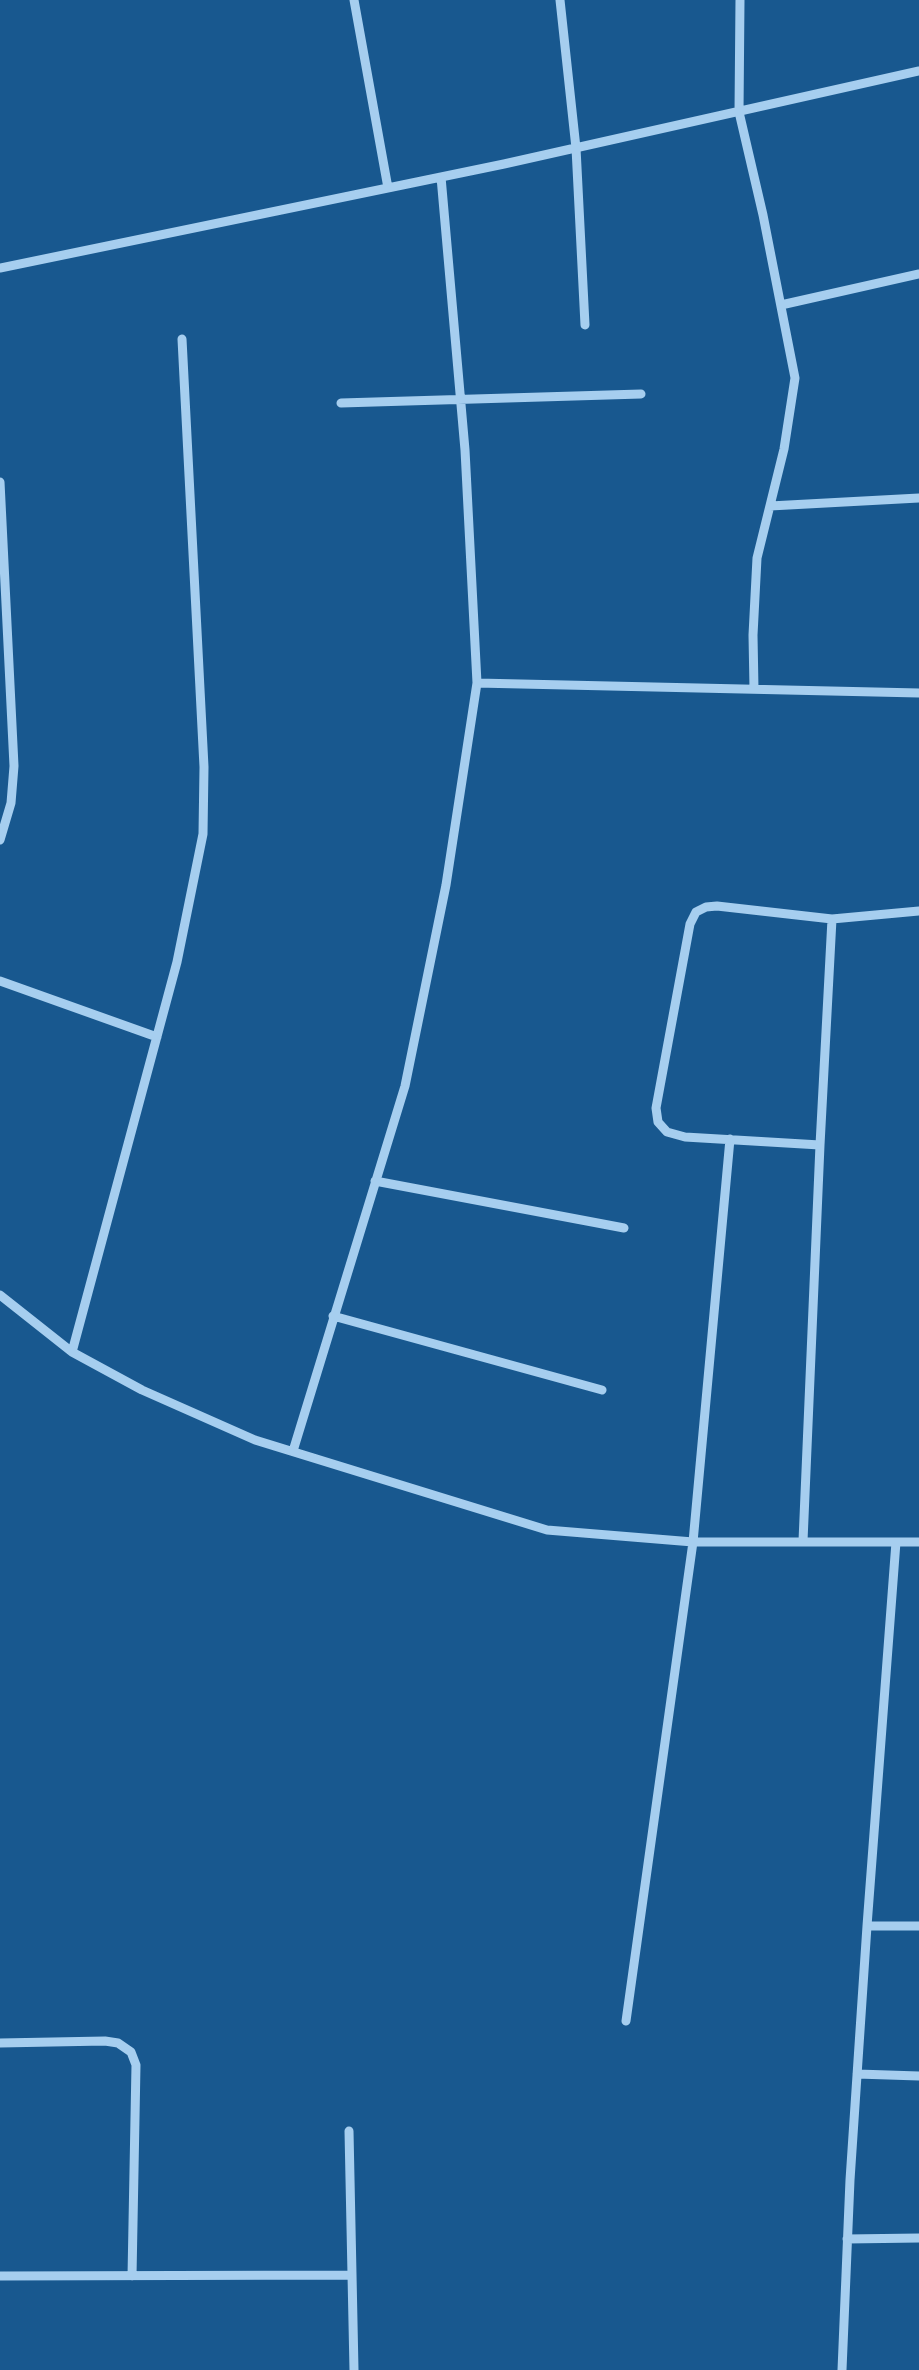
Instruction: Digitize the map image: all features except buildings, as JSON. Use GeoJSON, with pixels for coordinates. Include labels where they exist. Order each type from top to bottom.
{"type":"FeatureCollection","features":[{"type":"Feature","properties":{"kind":"street"},"geometry":{"type":"LineString","coordinates":[[354,0],[388,188]]}},
{"type":"Feature","properties":{"kind":"street"},"geometry":{"type":"LineString","coordinates":[[560,0],[576,148],[584,325]]}},
{"type":"Feature","properties":{"kind":"street"},"geometry":{"type":"LineString","coordinates":[[740,0],[739,112],[763,215],[794,378],[784,449],[757,558],[753,634],[754,689]]}},
{"type":"Feature","properties":{"kind":"street"},"geometry":{"type":"LineString","coordinates":[[0,268],[441,177],[919,71]]}},
{"type":"Feature","properties":{"kind":"street"},"geometry":{"type":"LineString","coordinates":[[293,1451],[407,1076],[446,885],[477,683],[460,400],[441,177]]}},
{"type":"Feature","properties":{"kind":"street"},"geometry":{"type":"LineString","coordinates":[[780,305],[919,274]]}},
{"type":"Feature","properties":{"kind":"street"},"geometry":{"type":"LineString","coordinates":[[72,1352],[177,962],[204,834],[204,767],[182,339]]}},
{"type":"Feature","properties":{"kind":"street"},"geometry":{"type":"LineString","coordinates":[[341,404],[641,394]]}},
{"type":"Feature","properties":{"kind":"street"},"geometry":{"type":"LineString","coordinates":[[0,482],[14,766],[11,803],[0,840]]}},
{"type":"Feature","properties":{"kind":"street"},"geometry":{"type":"LineString","coordinates":[[770,506],[919,498]]}},
{"type":"Feature","properties":{"kind":"street"},"geometry":{"type":"LineString","coordinates":[[477,683],[919,693]]}},
{"type":"Feature","properties":{"kind":"street"},"geometry":{"type":"LineString","coordinates":[[820,1145],[676,1134],[667,1132],[658,1122],[656,1108],[690,924],[696,912],[706,907],[717,906],[832,919],[919,912]]}},
{"type":"Feature","properties":{"kind":"street"},"geometry":{"type":"LineString","coordinates":[[803,1541],[832,919]]}},
{"type":"Feature","properties":{"kind":"street"},"geometry":{"type":"LineString","coordinates":[[0,981],[157,1037]]}},
{"type":"Feature","properties":{"kind":"street"},"geometry":{"type":"LineString","coordinates":[[626,2021],[693,1542],[730,1139]]}},
{"type":"Feature","properties":{"kind":"street"},"geometry":{"type":"LineString","coordinates":[[375,1180],[624,1228]]}},
{"type":"Feature","properties":{"kind":"street"},"geometry":{"type":"LineString","coordinates":[[0,1295],[72,1352],[142,1390],[255,1440],[547,1530],[693,1542],[919,1542]]}},
{"type":"Feature","properties":{"kind":"street"},"geometry":{"type":"LineString","coordinates":[[333,1316],[602,1390]]}},
{"type":"Feature","properties":{"kind":"street"},"geometry":{"type":"LineString","coordinates":[[842,2370],[857,2074],[896,1542]]}},
{"type":"Feature","properties":{"kind":"street"},"geometry":{"type":"LineString","coordinates":[[867,1926],[919,1926]]}},
{"type":"Feature","properties":{"kind":"street"},"geometry":{"type":"LineString","coordinates":[[0,2043],[105,2041],[118,2042],[131,2052],[136,2065],[132,2276]]}},
{"type":"Feature","properties":{"kind":"street"},"geometry":{"type":"LineString","coordinates":[[857,2074],[919,2076]]}},
{"type":"Feature","properties":{"kind":"street"},"geometry":{"type":"LineString","coordinates":[[349,2131],[354,2370]]}},
{"type":"Feature","properties":{"kind":"street"},"geometry":{"type":"LineString","coordinates":[[848,2239],[919,2238]]}},
{"type":"Feature","properties":{"kind":"street"},"geometry":{"type":"LineString","coordinates":[[0,2276],[352,2275]]}}]}
